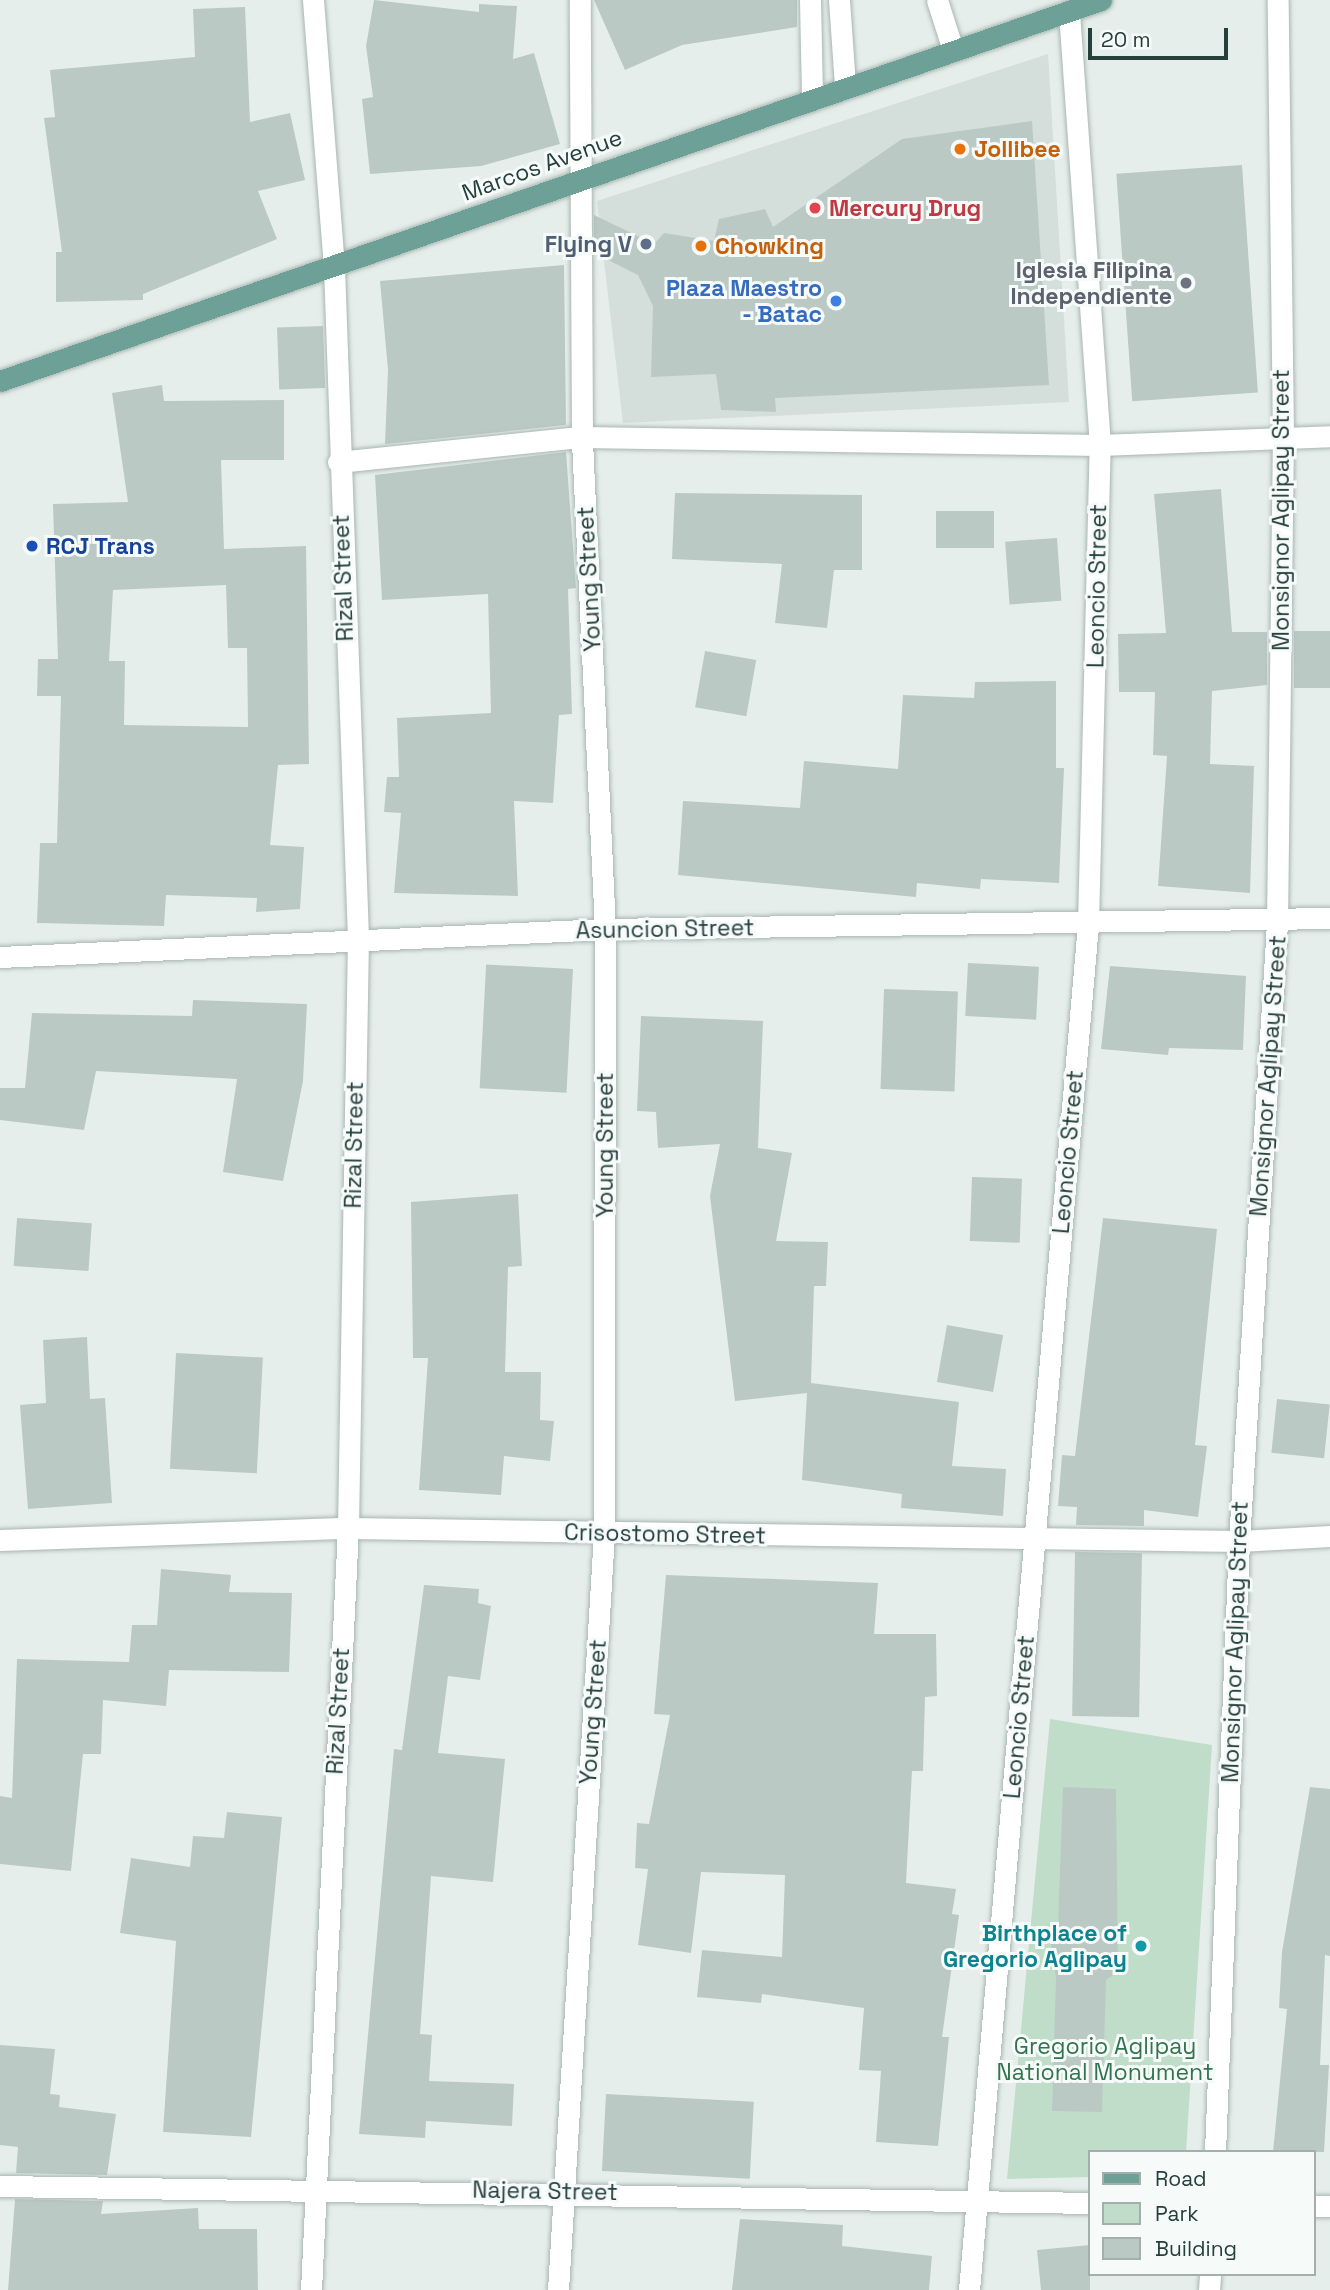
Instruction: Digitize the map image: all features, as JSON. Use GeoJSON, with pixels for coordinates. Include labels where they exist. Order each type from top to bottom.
{"type":"FeatureCollection","features":[{"type":"Feature","properties":{"kind":"main road","name":"Marcos Avenue"},"geometry":{"type":"LineString","coordinates":[[0,381],[334,267],[845,85],[1101,0]]}},
{"type":"Feature","properties":{"kind":"street","name":"Rizal Street"},"geometry":{"type":"LineString","coordinates":[[311,2290],[313,2187],[348,1528],[358,938],[338,462],[334,267],[313,0]]}},
{"type":"Feature","properties":{"kind":"street","name":"Young Street"},"geometry":{"type":"LineString","coordinates":[[558,2290],[561,2192],[604,1534],[605,929],[582,437],[583,178],[580,0]]}},
{"type":"Feature","properties":{"kind":"street"},"geometry":{"type":"LineString","coordinates":[[810,0],[812,97]]}},
{"type":"Feature","properties":{"kind":"street"},"geometry":{"type":"LineString","coordinates":[[839,0],[845,85]]}},
{"type":"Feature","properties":{"kind":"street"},"geometry":{"type":"LineString","coordinates":[[937,0],[953,50]]}},
{"type":"Feature","properties":{"kind":"street","name":"Monsignor Aglipay Street"},"geometry":{"type":"LineString","coordinates":[[1215,2150],[1238,1541],[1277,923],[1283,438],[1278,0]]}},
{"type":"Feature","properties":{"kind":"street","name":"Leoncio Street"},"geometry":{"type":"LineString","coordinates":[[969,2290],[1088,925],[1100,445],[1069,12]]}},
{"type":"Feature","properties":{"kind":"street"},"geometry":{"type":"LineString","coordinates":[[338,462],[582,437],[1100,445],[1330,436]]}},
{"type":"Feature","properties":{"kind":"street","name":"Asuncion Street"},"geometry":{"type":"LineString","coordinates":[[0,957],[358,938],[605,929],[1277,923],[1330,918]]}},
{"type":"Feature","properties":{"kind":"street","name":"Crisostomo Street"},"geometry":{"type":"LineString","coordinates":[[0,1540],[348,1528],[604,1534],[1238,1541],[1330,1536]]}},
{"type":"Feature","properties":{"kind":"street","name":"Najera Street"},"geometry":{"type":"LineString","coordinates":[[0,2186],[313,2187],[1088,2203]]}},
{"type":"Feature","properties":{"kind":"shaded area","name":"Plaza Maestro - Batac"},"geometry":{"type":"Polygon","coordinates":[[[1048,54],[1069,402],[623,423],[597,201],[1048,54]]]}},
{"type":"Feature","properties":{"kind":"green space","name":"Gregorio Aglipay National Monument"},"geometry":{"type":"Polygon","coordinates":[[[1050,1719],[1212,1745],[1186,2150],[1088,2150],[1088,2177],[1007,2179],[1050,1719]]]}},
{"type":"Feature","properties":{"kind":"building"},"geometry":{"type":"Polygon","coordinates":[[[374,0],[479,12],[479,4],[517,6],[513,59],[534,53],[560,144],[481,166],[370,174],[362,99],[373,97],[366,46],[374,0]]]}},
{"type":"Feature","properties":{"kind":"building"},"geometry":{"type":"Polygon","coordinates":[[[594,0],[797,0],[797,27],[682,45],[625,70],[594,0]]]}},
{"type":"Feature","properties":{"kind":"building"},"geometry":{"type":"Polygon","coordinates":[[[245,7],[250,122],[290,113],[305,180],[258,191],[277,239],[143,294],[143,300],[56,302],[56,252],[62,252],[44,118],[55,117],[50,70],[195,57],[193,9],[245,7]]]}},
{"type":"Feature","properties":{"kind":"building","name":"Plaza Maestro - Batac"},"geometry":{"type":"Polygon","coordinates":[[[1032,121],[1049,385],[775,398],[776,412],[721,410],[716,374],[651,377],[653,306],[638,275],[594,253],[594,215],[654,244],[664,233],[714,241],[719,219],[765,209],[773,227],[902,139],[1032,121]]]}},
{"type":"Feature","properties":{"kind":"building","name":"Iglesia Filipina Independiente"},"geometry":{"type":"Polygon","coordinates":[[[1242,165],[1258,392],[1132,401],[1116,174],[1242,165]]]}},
{"type":"Feature","properties":{"kind":"building"},"geometry":{"type":"Polygon","coordinates":[[[564,265],[566,425],[385,444],[388,370],[380,281],[564,265]]]}},
{"type":"Feature","properties":{"kind":"building"},"geometry":{"type":"Polygon","coordinates":[[[323,326],[325,388],[279,390],[277,328],[323,326]]]}},
{"type":"Feature","properties":{"kind":"building"},"geometry":{"type":"Polygon","coordinates":[[[162,385],[164,401],[284,400],[284,460],[221,460],[224,549],[306,546],[309,764],[278,765],[270,845],[304,847],[300,909],[256,912],[257,898],[166,895],[164,926],[37,923],[40,843],[57,843],[61,696],[37,696],[38,659],[58,659],[53,504],[128,502],[112,393],[162,385]],[[226,585],[113,590],[109,661],[125,661],[124,725],[248,727],[247,648],[228,648],[226,585]]]}},
{"type":"Feature","properties":{"kind":"building"},"geometry":{"type":"Polygon","coordinates":[[[566,452],[576,588],[568,589],[572,714],[559,715],[553,803],[514,801],[518,896],[394,893],[401,813],[384,812],[387,777],[399,777],[397,718],[491,713],[488,594],[382,600],[375,475],[566,452]]]}},
{"type":"Feature","properties":{"kind":"building"},"geometry":{"type":"Polygon","coordinates":[[[1221,489],[1232,632],[1267,632],[1267,685],[1212,691],[1210,764],[1254,766],[1250,893],[1158,886],[1167,756],[1153,755],[1155,692],[1119,692],[1118,634],[1166,633],[1154,494],[1221,489]]]}},
{"type":"Feature","properties":{"kind":"building"},"geometry":{"type":"Polygon","coordinates":[[[675,493],[862,495],[862,570],[834,570],[827,628],[775,623],[782,564],[672,559],[675,493]]]}},
{"type":"Feature","properties":{"kind":"building"},"geometry":{"type":"Polygon","coordinates":[[[936,511],[994,511],[994,548],[936,548],[936,511]]]}},
{"type":"Feature","properties":{"kind":"building"},"geometry":{"type":"Polygon","coordinates":[[[1057,538],[1061,601],[1010,604],[1005,542],[1057,538]]]}},
{"type":"Feature","properties":{"kind":"building"},"geometry":{"type":"Polygon","coordinates":[[[1294,631],[1330,631],[1330,688],[1294,688],[1294,631]]]}},
{"type":"Feature","properties":{"kind":"building"},"geometry":{"type":"Polygon","coordinates":[[[705,651],[756,660],[746,716],[695,707],[705,651]]]}},
{"type":"Feature","properties":{"kind":"building"},"geometry":{"type":"Polygon","coordinates":[[[1056,681],[1056,768],[1064,768],[1059,883],[981,879],[980,889],[917,883],[916,897],[678,875],[683,801],[800,808],[804,761],[898,769],[903,695],[974,698],[975,682],[1056,681]]]}},
{"type":"Feature","properties":{"kind":"building"},"geometry":{"type":"Polygon","coordinates":[[[968,963],[1039,967],[1036,1020],[965,1016],[968,963]]]}},
{"type":"Feature","properties":{"kind":"building"},"geometry":{"type":"Polygon","coordinates":[[[486,964],[573,969],[567,1093],[480,1088],[486,964]]]}},
{"type":"Feature","properties":{"kind":"building"},"geometry":{"type":"Polygon","coordinates":[[[1110,966],[1246,976],[1243,1050],[1169,1048],[1168,1055],[1101,1049],[1110,966]]]}},
{"type":"Feature","properties":{"kind":"building"},"geometry":{"type":"Polygon","coordinates":[[[884,989],[958,992],[954,1092],[881,1089],[884,989]]]}},
{"type":"Feature","properties":{"kind":"building"},"geometry":{"type":"Polygon","coordinates":[[[193,1000],[307,1004],[303,1081],[283,1181],[223,1172],[237,1079],[96,1071],[84,1130],[0,1120],[0,1088],[25,1088],[32,1013],[192,1016],[193,1000]]]}},
{"type":"Feature","properties":{"kind":"building"},"geometry":{"type":"Polygon","coordinates":[[[641,1016],[763,1021],[758,1148],[792,1153],[776,1241],[828,1242],[826,1286],[814,1286],[811,1383],[959,1402],[952,1466],[1006,1469],[1003,1516],[901,1508],[902,1494],[802,1480],[807,1393],[735,1401],[710,1196],[720,1144],[658,1148],[656,1112],[637,1111],[641,1016]]]}},
{"type":"Feature","properties":{"kind":"building"},"geometry":{"type":"Polygon","coordinates":[[[972,1177],[1022,1179],[1020,1243],[970,1241],[972,1177]]]}},
{"type":"Feature","properties":{"kind":"building"},"geometry":{"type":"Polygon","coordinates":[[[518,1194],[522,1266],[508,1267],[505,1372],[541,1372],[540,1420],[554,1421],[550,1461],[504,1456],[501,1495],[419,1490],[428,1358],[413,1358],[411,1202],[518,1194]]]}},
{"type":"Feature","properties":{"kind":"building"},"geometry":{"type":"Polygon","coordinates":[[[17,1218],[92,1223],[88,1271],[14,1266],[17,1218]]]}},
{"type":"Feature","properties":{"kind":"building"},"geometry":{"type":"Polygon","coordinates":[[[1103,1218],[1217,1229],[1195,1445],[1207,1446],[1198,1517],[1144,1510],[1144,1526],[1076,1525],[1077,1507],[1058,1506],[1062,1455],[1075,1456],[1103,1218]]]}},
{"type":"Feature","properties":{"kind":"building"},"geometry":{"type":"Polygon","coordinates":[[[947,1325],[1003,1335],[993,1392],[937,1382],[947,1325]]]}},
{"type":"Feature","properties":{"kind":"building"},"geometry":{"type":"Polygon","coordinates":[[[87,1337],[90,1399],[105,1398],[112,1503],[28,1509],[20,1405],[46,1403],[43,1340],[87,1337]]]}},
{"type":"Feature","properties":{"kind":"building"},"geometry":{"type":"Polygon","coordinates":[[[176,1353],[263,1358],[257,1473],[170,1469],[176,1353]]]}},
{"type":"Feature","properties":{"kind":"building"},"geometry":{"type":"Polygon","coordinates":[[[1277,1399],[1330,1405],[1324,1458],[1271,1453],[1277,1399]]]}},
{"type":"Feature","properties":{"kind":"building"},"geometry":{"type":"Polygon","coordinates":[[[1075,1552],[1142,1553],[1139,1717],[1072,1716],[1075,1552]]]}},
{"type":"Feature","properties":{"kind":"building"},"geometry":{"type":"Polygon","coordinates":[[[161,1569],[231,1575],[229,1592],[292,1593],[289,1672],[169,1670],[166,1706],[103,1700],[101,1754],[83,1754],[71,1871],[0,1864],[0,1796],[12,1798],[17,1659],[129,1662],[132,1625],[157,1625],[161,1569]]]}},
{"type":"Feature","properties":{"kind":"building"},"geometry":{"type":"Polygon","coordinates":[[[666,1575],[878,1583],[874,1634],[936,1634],[937,1696],[925,1697],[923,1771],[912,1771],[906,1883],[956,1889],[952,1914],[959,1915],[942,2037],[949,2037],[938,2146],[876,2142],[881,2071],[859,2070],[864,2008],[762,1994],[761,2003],[697,1997],[702,1950],[782,1957],[785,1875],[701,1872],[691,1953],[638,1945],[648,1869],[635,1868],[637,1823],[649,1824],[670,1715],[654,1714],[666,1575]]]}},
{"type":"Feature","properties":{"kind":"building"},"geometry":{"type":"Polygon","coordinates":[[[424,1585],[479,1589],[478,1603],[491,1606],[480,1680],[448,1676],[438,1753],[505,1759],[493,1882],[431,1876],[420,2034],[432,2035],[429,2081],[514,2084],[512,2126],[426,2121],[425,2138],[359,2134],[394,1749],[402,1750],[424,1585]]]}},
{"type":"Feature","properties":{"kind":"building"},"geometry":{"type":"Polygon","coordinates":[[[1063,1787],[1116,1789],[1118,1972],[1106,1980],[1102,2112],[1052,2111],[1056,1978],[1049,1933],[1058,1925],[1063,1787]]]}},
{"type":"Feature","properties":{"kind":"building"},"geometry":{"type":"Polygon","coordinates":[[[1310,1787],[1330,1789],[1330,1956],[1325,1955],[1320,2065],[1329,2065],[1324,2152],[1273,2150],[1287,2009],[1279,2008],[1282,1952],[1310,1787]]]}},
{"type":"Feature","properties":{"kind":"building"},"geometry":{"type":"Polygon","coordinates":[[[227,1812],[282,1817],[251,2137],[163,2132],[176,1941],[120,1933],[131,1858],[190,1867],[193,1836],[224,1838],[227,1812]]]}},
{"type":"Feature","properties":{"kind":"building"},"geometry":{"type":"Polygon","coordinates":[[[0,2045],[55,2049],[50,2094],[60,2095],[59,2107],[116,2114],[107,2175],[16,2173],[18,2147],[0,2145],[0,2045]]]}},
{"type":"Feature","properties":{"kind":"building"},"geometry":{"type":"Polygon","coordinates":[[[606,2094],[754,2102],[750,2179],[602,2171],[606,2094]]]}},
{"type":"Feature","properties":{"kind":"building"},"geometry":{"type":"Polygon","coordinates":[[[15,2199],[103,2201],[101,2214],[198,2208],[199,2229],[257,2229],[258,2290],[8,2290],[15,2199]]]}},
{"type":"Feature","properties":{"kind":"building"},"geometry":{"type":"Polygon","coordinates":[[[740,2219],[843,2225],[842,2246],[932,2256],[929,2290],[732,2290],[740,2219]]]}},
{"type":"Feature","properties":{"kind":"building"},"geometry":{"type":"Polygon","coordinates":[[[1088,2245],[1090,2290],[1041,2290],[1037,2250],[1088,2245]]]}},
{"type":"Feature","properties":{"kind":"place","name":"Jollibee"},"geometry":{"type":"Point","coordinates":[960,149]}},
{"type":"Feature","properties":{"kind":"place","name":"Mercury Drug"},"geometry":{"type":"Point","coordinates":[815,208]}},
{"type":"Feature","properties":{"kind":"place","name":"Flying V"},"geometry":{"type":"Point","coordinates":[646,244]}},
{"type":"Feature","properties":{"kind":"place","name":"Chowking"},"geometry":{"type":"Point","coordinates":[701,246]}},
{"type":"Feature","properties":{"kind":"place","name":"Iglesia Filipina Independiente"},"geometry":{"type":"Point","coordinates":[1186,283]}},
{"type":"Feature","properties":{"kind":"place","name":"Plaza Maestro - Batac"},"geometry":{"type":"Point","coordinates":[836,301]}},
{"type":"Feature","properties":{"kind":"place","name":"RCJ Trans"},"geometry":{"type":"Point","coordinates":[32,546]}},
{"type":"Feature","properties":{"kind":"place","name":"Birthplace of Gregorio Aglipay"},"geometry":{"type":"Point","coordinates":[1141,1946]}}]}
